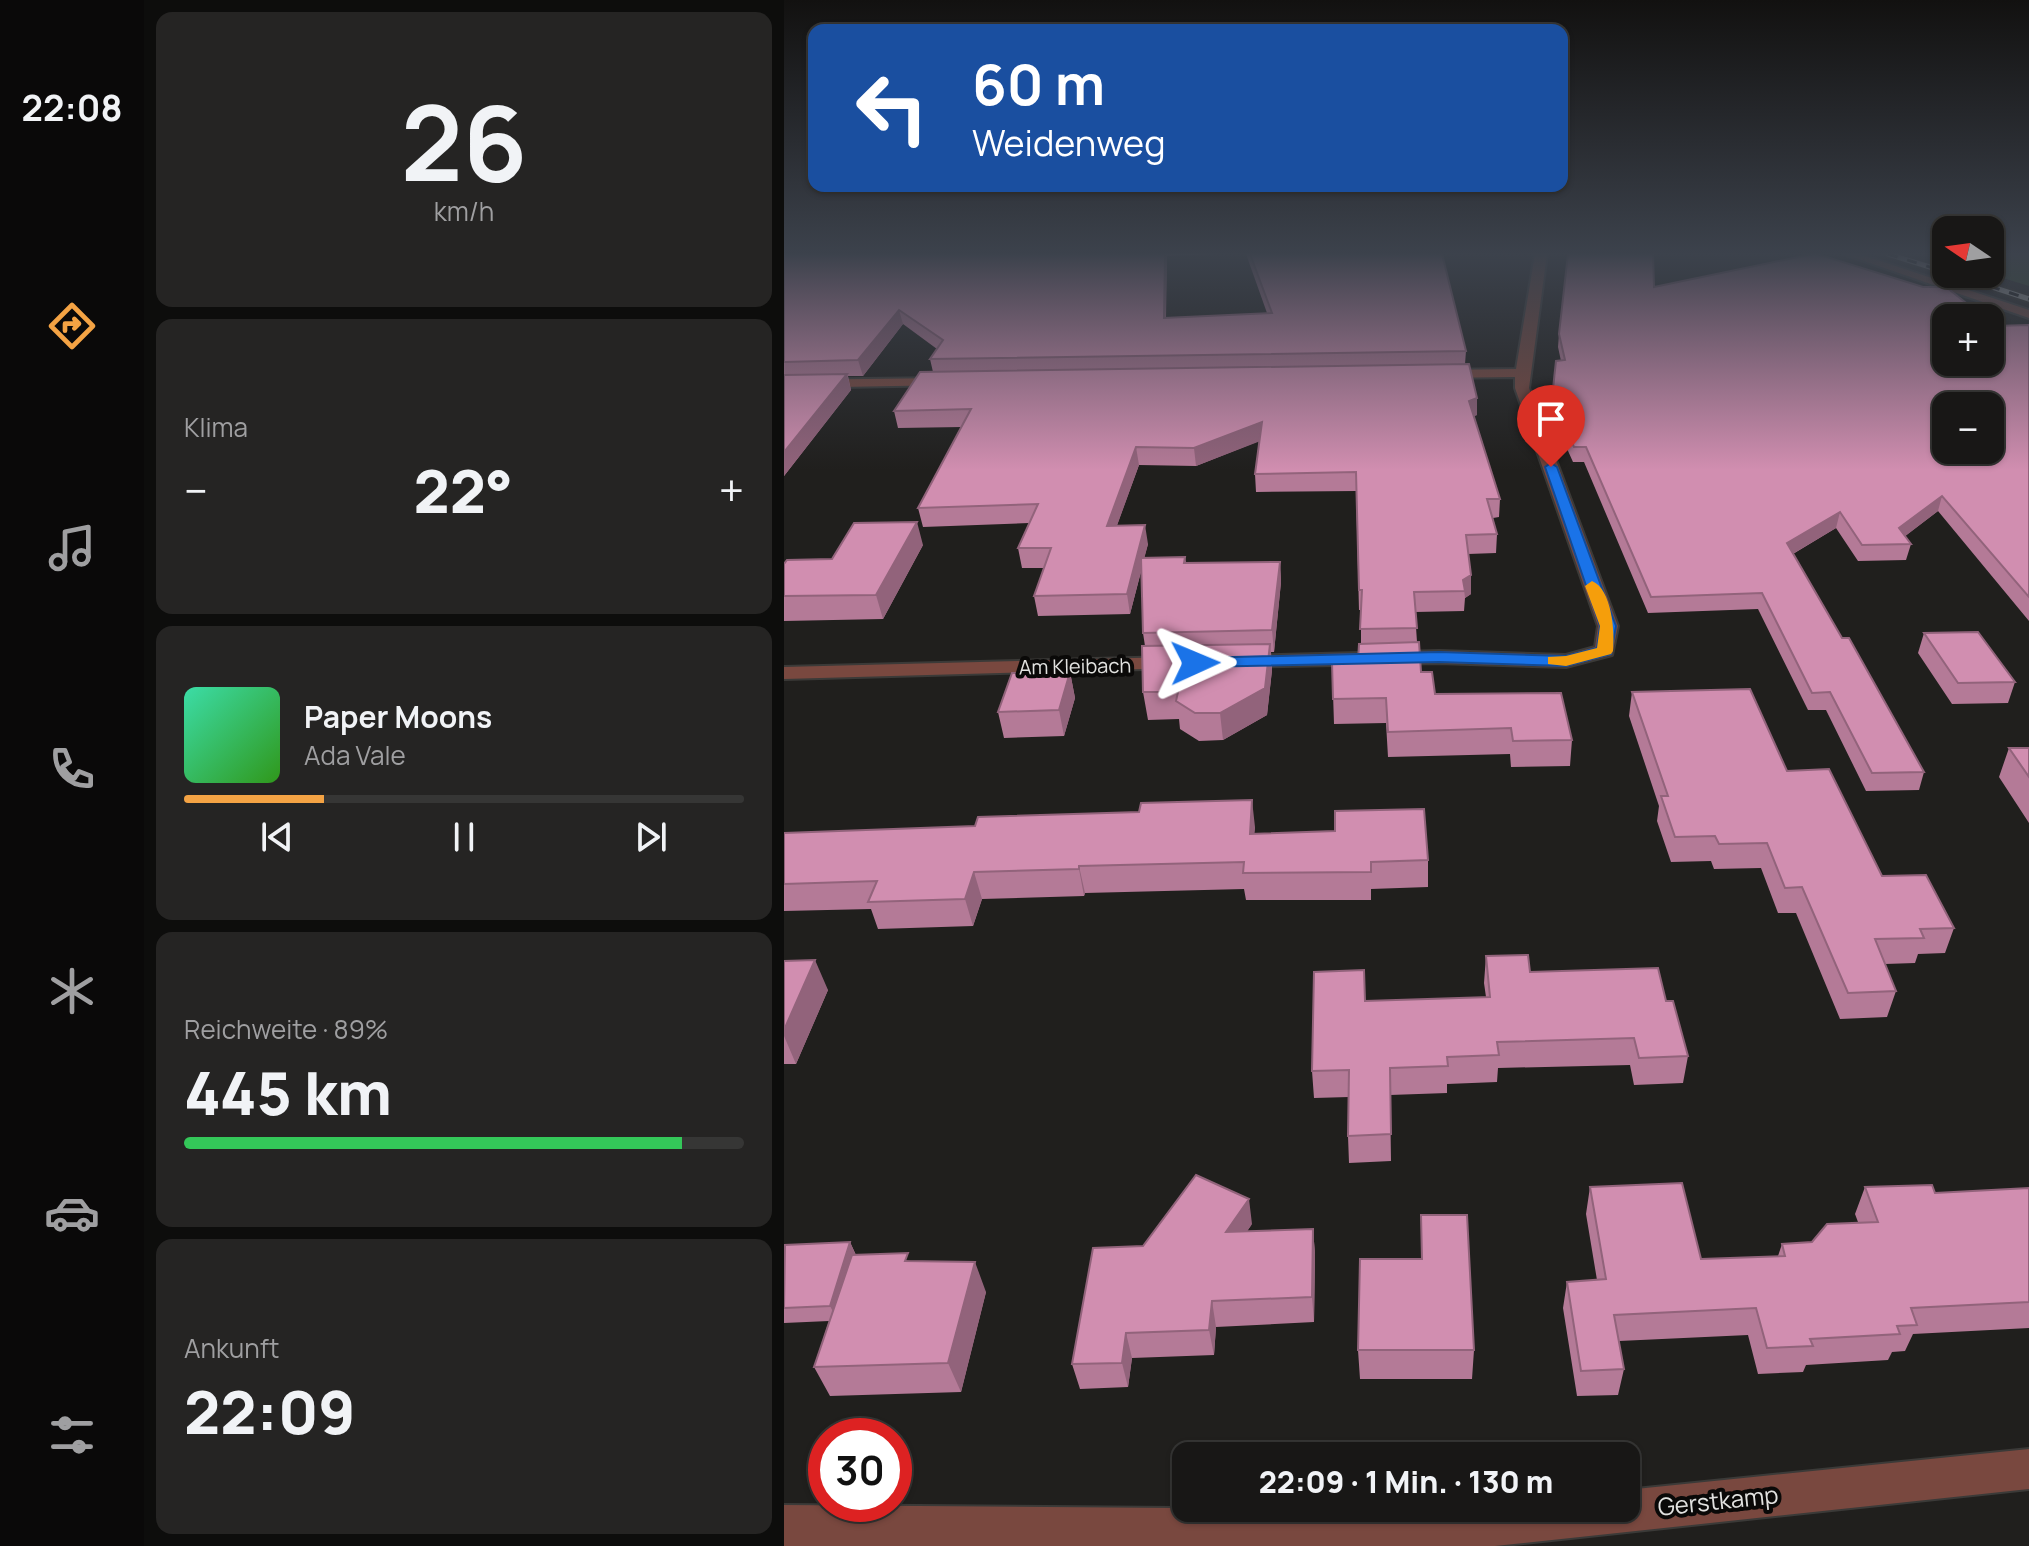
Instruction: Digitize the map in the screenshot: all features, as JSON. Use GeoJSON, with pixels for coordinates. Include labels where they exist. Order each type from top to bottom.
{"type":"FeatureCollection","features":[{"type":"Feature","properties":{"kind":"street"},"geometry":{"type":"LineString","coordinates":[[1427,374],[1522,373],[1529,326]]}},
{"type":"Feature","properties":{"kind":"street","name":"Am Kleibach"},"geometry":{"type":"LineString","coordinates":[[784,673],[1439,657],[1566,661],[1605,651],[1608,626],[1522,388],[1522,373]]}},
{"type":"Feature","properties":{"kind":"street"},"geometry":{"type":"LineString","coordinates":[[784,384],[959,381]]}},
{"type":"Feature","properties":{"kind":"street","name":"Gerstkamp"},"geometry":{"type":"LineString","coordinates":[[784,1526],[1438,1538],[2029,1469]]}},
{"type":"Feature","properties":{"kind":"building"},"geometry":{"type":"Polygon","coordinates":[[[784,326],[886,326],[858,360],[784,362],[784,326]]]}},
{"type":"Feature","properties":{"kind":"building"},"geometry":{"type":"Polygon","coordinates":[[[923,326],[1460,326],[1466,351],[930,359],[943,340],[923,326]]]}},
{"type":"Feature","properties":{"kind":"building"},"geometry":{"type":"Polygon","coordinates":[[[1560,326],[1932,326],[1932,376],[2004,376],[2004,326],[2029,326],[2029,597],[1942,496],[1899,528],[1911,544],[1862,545],[1840,512],[1787,543],[1842,638],[1849,638],[1924,772],[1872,773],[1830,692],[1812,693],[1762,593],[1651,597],[1586,447],[1574,447],[1552,398],[1556,361],[1565,360],[1560,326]]]}},
{"type":"Feature","properties":{"kind":"building"},"geometry":{"type":"Polygon","coordinates":[[[1469,364],[1477,398],[1469,401],[1500,499],[1487,499],[1497,534],[1466,535],[1471,575],[1463,580],[1465,591],[1414,592],[1417,628],[1360,629],[1362,590],[1359,590],[1356,472],[1255,474],[1262,422],[1194,448],[1136,447],[1107,526],[1145,525],[1127,594],[1034,596],[1051,548],[1018,548],[1038,504],[918,508],[971,409],[894,411],[920,372],[1469,364]]]}},
{"type":"Feature","properties":{"kind":"building"},"geometry":{"type":"Polygon","coordinates":[[[847,374],[784,452],[784,375],[847,374]]]}},
{"type":"Feature","properties":{"kind":"building"},"geometry":{"type":"Polygon","coordinates":[[[917,522],[876,595],[784,596],[784,564],[787,560],[832,559],[854,523],[917,522]]]}},
{"type":"Feature","properties":{"kind":"building"},"geometry":{"type":"Polygon","coordinates":[[[1185,557],[1184,563],[1280,562],[1272,630],[1143,633],[1141,558],[1185,557]]]}},
{"type":"Feature","properties":{"kind":"building"},"geometry":{"type":"Polygon","coordinates":[[[1978,632],[2015,682],[1958,683],[1924,633],[1978,632]]]}},
{"type":"Feature","properties":{"kind":"building"},"geometry":{"type":"Polygon","coordinates":[[[1419,642],[1421,672],[1432,672],[1435,694],[1561,693],[1572,740],[1513,741],[1511,728],[1388,732],[1386,698],[1333,699],[1332,662],[1358,661],[1359,644],[1419,642]]]}},
{"type":"Feature","properties":{"kind":"building"},"geometry":{"type":"Polygon","coordinates":[[[1270,644],[1265,688],[1220,713],[1195,713],[1176,701],[1178,692],[1143,692],[1142,646],[1270,644]]]}},
{"type":"Feature","properties":{"kind":"building"},"geometry":{"type":"Polygon","coordinates":[[[1070,672],[1059,710],[998,712],[1012,673],[1070,672]]]}},
{"type":"Feature","properties":{"kind":"building"},"geometry":{"type":"Polygon","coordinates":[[[1750,689],[1787,771],[1829,769],[1882,876],[1926,875],[1954,928],[1920,929],[1924,938],[1875,939],[1896,991],[1848,993],[1802,887],[1785,888],[1767,843],[1719,844],[1715,836],[1675,837],[1661,796],[1668,796],[1632,692],[1750,689]]]}},
{"type":"Feature","properties":{"kind":"building"},"geometry":{"type":"Polygon","coordinates":[[[2009,748],[2029,748],[2029,777],[2009,748]]]}},
{"type":"Feature","properties":{"kind":"building"},"geometry":{"type":"Polygon","coordinates":[[[1252,800],[1250,834],[1335,831],[1335,811],[1424,809],[1428,860],[1371,862],[1371,872],[1243,873],[1244,862],[974,872],[965,899],[868,902],[877,881],[784,884],[784,833],[975,826],[978,817],[1139,812],[1141,803],[1252,800]]]}},
{"type":"Feature","properties":{"kind":"building"},"geometry":{"type":"Polygon","coordinates":[[[1528,955],[1530,972],[1658,968],[1666,1001],[1673,1001],[1688,1056],[1639,1058],[1634,1038],[1497,1042],[1499,1055],[1447,1057],[1448,1066],[1390,1068],[1391,1134],[1348,1136],[1349,1070],[1312,1071],[1314,972],[1364,970],[1365,1001],[1490,997],[1486,956],[1528,955]]]}},
{"type":"Feature","properties":{"kind":"building"},"geometry":{"type":"Polygon","coordinates":[[[815,960],[784,1030],[784,961],[815,960]]]}},
{"type":"Feature","properties":{"kind":"building"},"geometry":{"type":"Polygon","coordinates":[[[1196,1175],[1249,1199],[1226,1232],[1313,1229],[1312,1297],[1212,1301],[1209,1330],[1126,1333],[1122,1363],[1072,1364],[1093,1248],[1143,1246],[1196,1175]]]}},
{"type":"Feature","properties":{"kind":"building"},"geometry":{"type":"Polygon","coordinates":[[[1682,1183],[1701,1259],[1785,1256],[1782,1244],[1812,1242],[1827,1224],[1878,1222],[1865,1187],[1932,1185],[1935,1193],[2029,1188],[2029,1302],[1911,1308],[1917,1325],[1897,1326],[1900,1334],[1810,1339],[1813,1346],[1767,1348],[1756,1308],[1614,1315],[1624,1369],[1581,1371],[1567,1282],[1606,1279],[1590,1187],[1682,1183]]]}},
{"type":"Feature","properties":{"kind":"building"},"geometry":{"type":"Polygon","coordinates":[[[1421,1215],[1467,1215],[1474,1350],[1358,1350],[1360,1259],[1422,1259],[1421,1215]]]}},
{"type":"Feature","properties":{"kind":"building"},"geometry":{"type":"Polygon","coordinates":[[[850,1242],[830,1306],[784,1308],[785,1245],[850,1242]]]}},
{"type":"Feature","properties":{"kind":"building"},"geometry":{"type":"Polygon","coordinates":[[[908,1253],[905,1261],[975,1262],[948,1363],[814,1367],[852,1255],[908,1253]]]}},
{"type":"Feature","properties":{"kind":"slow traffic"},"geometry":{"type":"LineString","coordinates":[[1554,661],[1605,651],[1608,626],[1592,586]]}},
{"type":"Feature","properties":{"kind":"route"},"geometry":{"type":"LineString","coordinates":[[1195,663],[1439,657],[1566,661],[1605,651],[1608,626],[1551,467]]}}]}
